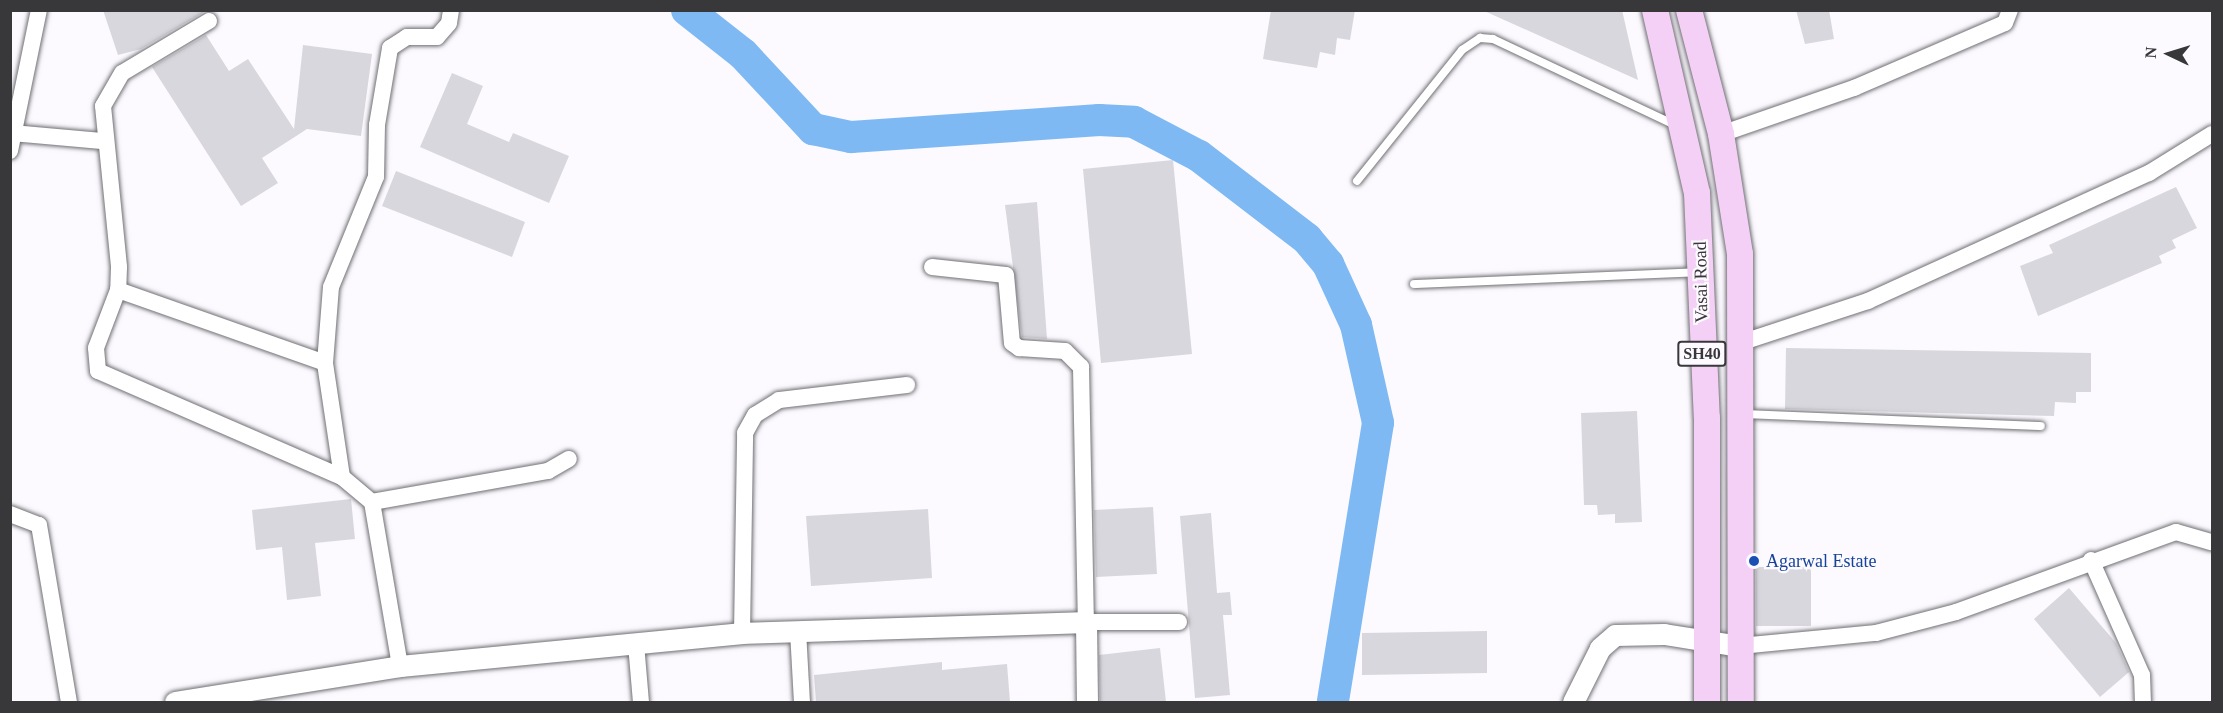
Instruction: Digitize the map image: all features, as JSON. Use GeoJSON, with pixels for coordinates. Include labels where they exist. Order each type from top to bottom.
{"type":"FeatureCollection","features":[{"type":"Feature","properties":{"kind":"main road","name":"Vasai Road"},"geometry":{"type":"LineString","coordinates":[[1655,10],[1697,193],[1702,272],[1709,640],[1707,702]]}},
{"type":"Feature","properties":{"kind":"main road","name":"Vasai Road"},"geometry":{"type":"LineString","coordinates":[[1689,10],[1721,134],[1740,254],[1741,702]]}},
{"type":"Feature","properties":{"kind":"street"},"geometry":{"type":"LineString","coordinates":[[10,151],[39,10]]}},
{"type":"Feature","properties":{"kind":"street"},"geometry":{"type":"LineString","coordinates":[[342,477],[325,363],[331,287],[376,177],[377,125],[390,48],[407,37],[443,33],[451,10]]}},
{"type":"Feature","properties":{"kind":"street"},"geometry":{"type":"LineString","coordinates":[[1721,134],[1854,88],[2005,23],[2010,10]]}},
{"type":"Feature","properties":{"kind":"street"},"geometry":{"type":"LineString","coordinates":[[209,21],[123,73],[103,106],[102,141],[118,290],[96,348],[98,371],[110,381],[342,477],[372,502],[400,666]]}},
{"type":"Feature","properties":{"kind":"street"},"geometry":{"type":"LineString","coordinates":[[12,133],[102,141]]}},
{"type":"Feature","properties":{"kind":"street"},"geometry":{"type":"LineString","coordinates":[[1740,343],[1869,301],[2150,173],[2212,134]]}},
{"type":"Feature","properties":{"kind":"street"},"geometry":{"type":"LineString","coordinates":[[932,267],[1006,275],[1012,343],[1019,348],[1065,351],[1082,367],[1087,702]]}},
{"type":"Feature","properties":{"kind":"street"},"geometry":{"type":"LineString","coordinates":[[118,290],[325,363]]}},
{"type":"Feature","properties":{"kind":"street"},"geometry":{"type":"LineString","coordinates":[[742,633],[745,433],[755,415],[779,400],[907,385]]}},
{"type":"Feature","properties":{"kind":"street"},"geometry":{"type":"LineString","coordinates":[[372,502],[548,471],[569,459]]}},
{"type":"Feature","properties":{"kind":"street"},"geometry":{"type":"LineString","coordinates":[[10,514],[39,525],[69,702]]}},
{"type":"Feature","properties":{"kind":"street"},"geometry":{"type":"LineString","coordinates":[[1573,702],[1600,648],[1615,635],[1636,632],[1709,640],[1740,646],[1876,633],[1956,612],[2091,560],[2176,532],[2212,542]]}},
{"type":"Feature","properties":{"kind":"street"},"geometry":{"type":"LineString","coordinates":[[2091,560],[2142,675],[2143,702]]}},
{"type":"Feature","properties":{"kind":"street"},"geometry":{"type":"LineString","coordinates":[[175,702],[400,666],[742,633],[1086,622],[1179,622]]}},
{"type":"Feature","properties":{"kind":"street"},"geometry":{"type":"LineString","coordinates":[[798,632],[802,702]]}},
{"type":"Feature","properties":{"kind":"street"},"geometry":{"type":"LineString","coordinates":[[636,644],[641,702]]}},
{"type":"Feature","properties":{"kind":"lane"},"geometry":{"type":"LineString","coordinates":[[1356,182],[1462,50],[1480,38],[1493,39],[1682,129]]}},
{"type":"Feature","properties":{"kind":"lane"},"geometry":{"type":"LineString","coordinates":[[1413,284],[1702,272]]}},
{"type":"Feature","properties":{"kind":"lane"},"geometry":{"type":"LineString","coordinates":[[1742,414],[2041,426]]}},
{"type":"Feature","properties":{"kind":"building"},"geometry":{"type":"Polygon","coordinates":[[[103,10],[226,11],[204,12],[141,49],[118,55],[103,10]]]}},
{"type":"Feature","properties":{"kind":"building"},"geometry":{"type":"Polygon","coordinates":[[[1271,10],[1355,10],[1350,40],[1337,38],[1335,55],[1320,52],[1317,68],[1263,59],[1271,10]]]}},
{"type":"Feature","properties":{"kind":"building"},"geometry":{"type":"Polygon","coordinates":[[[1482,10],[1622,10],[1638,80],[1482,10]]]}},
{"type":"Feature","properties":{"kind":"building"},"geometry":{"type":"Polygon","coordinates":[[[1796,10],[1829,10],[1834,39],[1805,44],[1796,10]]]}},
{"type":"Feature","properties":{"kind":"building"},"geometry":{"type":"Polygon","coordinates":[[[206,35],[229,71],[248,59],[294,129],[303,45],[372,54],[361,136],[307,129],[262,158],[278,183],[241,206],[152,67],[206,35]]]}},
{"type":"Feature","properties":{"kind":"building"},"geometry":{"type":"Polygon","coordinates":[[[452,73],[483,86],[467,124],[509,142],[513,133],[569,156],[549,203],[420,147],[452,73]]]}},
{"type":"Feature","properties":{"kind":"building"},"geometry":{"type":"Polygon","coordinates":[[[1173,160],[1192,354],[1101,363],[1083,169],[1173,160]]]}},
{"type":"Feature","properties":{"kind":"building"},"geometry":{"type":"Polygon","coordinates":[[[396,171],[525,222],[512,257],[382,206],[396,171]]]}},
{"type":"Feature","properties":{"kind":"building"},"geometry":{"type":"Polygon","coordinates":[[[2176,187],[2197,228],[2172,240],[2176,248],[2159,256],[2162,263],[2038,316],[2020,266],[2053,253],[2049,245],[2176,187]]]}},
{"type":"Feature","properties":{"kind":"building"},"geometry":{"type":"Polygon","coordinates":[[[1037,202],[1047,339],[1022,337],[1005,205],[1037,202]]]}},
{"type":"Feature","properties":{"kind":"building"},"geometry":{"type":"Polygon","coordinates":[[[1786,348],[2091,353],[2091,392],[2076,392],[2076,403],[2055,402],[2054,416],[1785,409],[1786,348]]]}},
{"type":"Feature","properties":{"kind":"building"},"geometry":{"type":"Polygon","coordinates":[[[1637,411],[1642,522],[1615,523],[1615,514],[1598,515],[1597,505],[1584,505],[1581,413],[1637,411]]]}},
{"type":"Feature","properties":{"kind":"building"},"geometry":{"type":"Polygon","coordinates":[[[351,499],[355,539],[315,543],[321,596],[287,600],[282,547],[256,550],[252,510],[351,499]]]}},
{"type":"Feature","properties":{"kind":"building"},"geometry":{"type":"Polygon","coordinates":[[[1153,507],[1157,574],[1096,577],[1094,510],[1153,507]]]}},
{"type":"Feature","properties":{"kind":"building"},"geometry":{"type":"Polygon","coordinates":[[[928,509],[932,578],[811,586],[806,516],[928,509]]]}},
{"type":"Feature","properties":{"kind":"building"},"geometry":{"type":"Polygon","coordinates":[[[1211,513],[1217,593],[1230,592],[1232,615],[1223,615],[1230,695],[1195,698],[1180,516],[1211,513]]]}},
{"type":"Feature","properties":{"kind":"building"},"geometry":{"type":"Polygon","coordinates":[[[1756,567],[1811,567],[1811,626],[1756,626],[1756,567]]]}},
{"type":"Feature","properties":{"kind":"building"},"geometry":{"type":"Polygon","coordinates":[[[2069,588],[2116,643],[2129,672],[2100,697],[2034,619],[2069,588]]]}},
{"type":"Feature","properties":{"kind":"building"},"geometry":{"type":"Polygon","coordinates":[[[1487,631],[1487,673],[1362,675],[1362,633],[1487,631]]]}},
{"type":"Feature","properties":{"kind":"building"},"geometry":{"type":"Polygon","coordinates":[[[1160,648],[1166,702],[1100,702],[1099,655],[1160,648]]]}},
{"type":"Feature","properties":{"kind":"building"},"geometry":{"type":"Polygon","coordinates":[[[942,662],[942,670],[1007,664],[1010,702],[816,702],[814,675],[942,662]]]}},
{"type":"Feature","properties":{"kind":"waterway"},"geometry":{"type":"LineString","coordinates":[[687,10],[743,54],[813,129],[851,137],[1099,120],[1134,122],[1199,156],[1307,239],[1328,264],[1356,325],[1378,423],[1333,702]]}},
{"type":"Feature","properties":{"kind":"place","name":"Agarwal Estate"},"geometry":{"type":"Point","coordinates":[1754,561]}}]}
